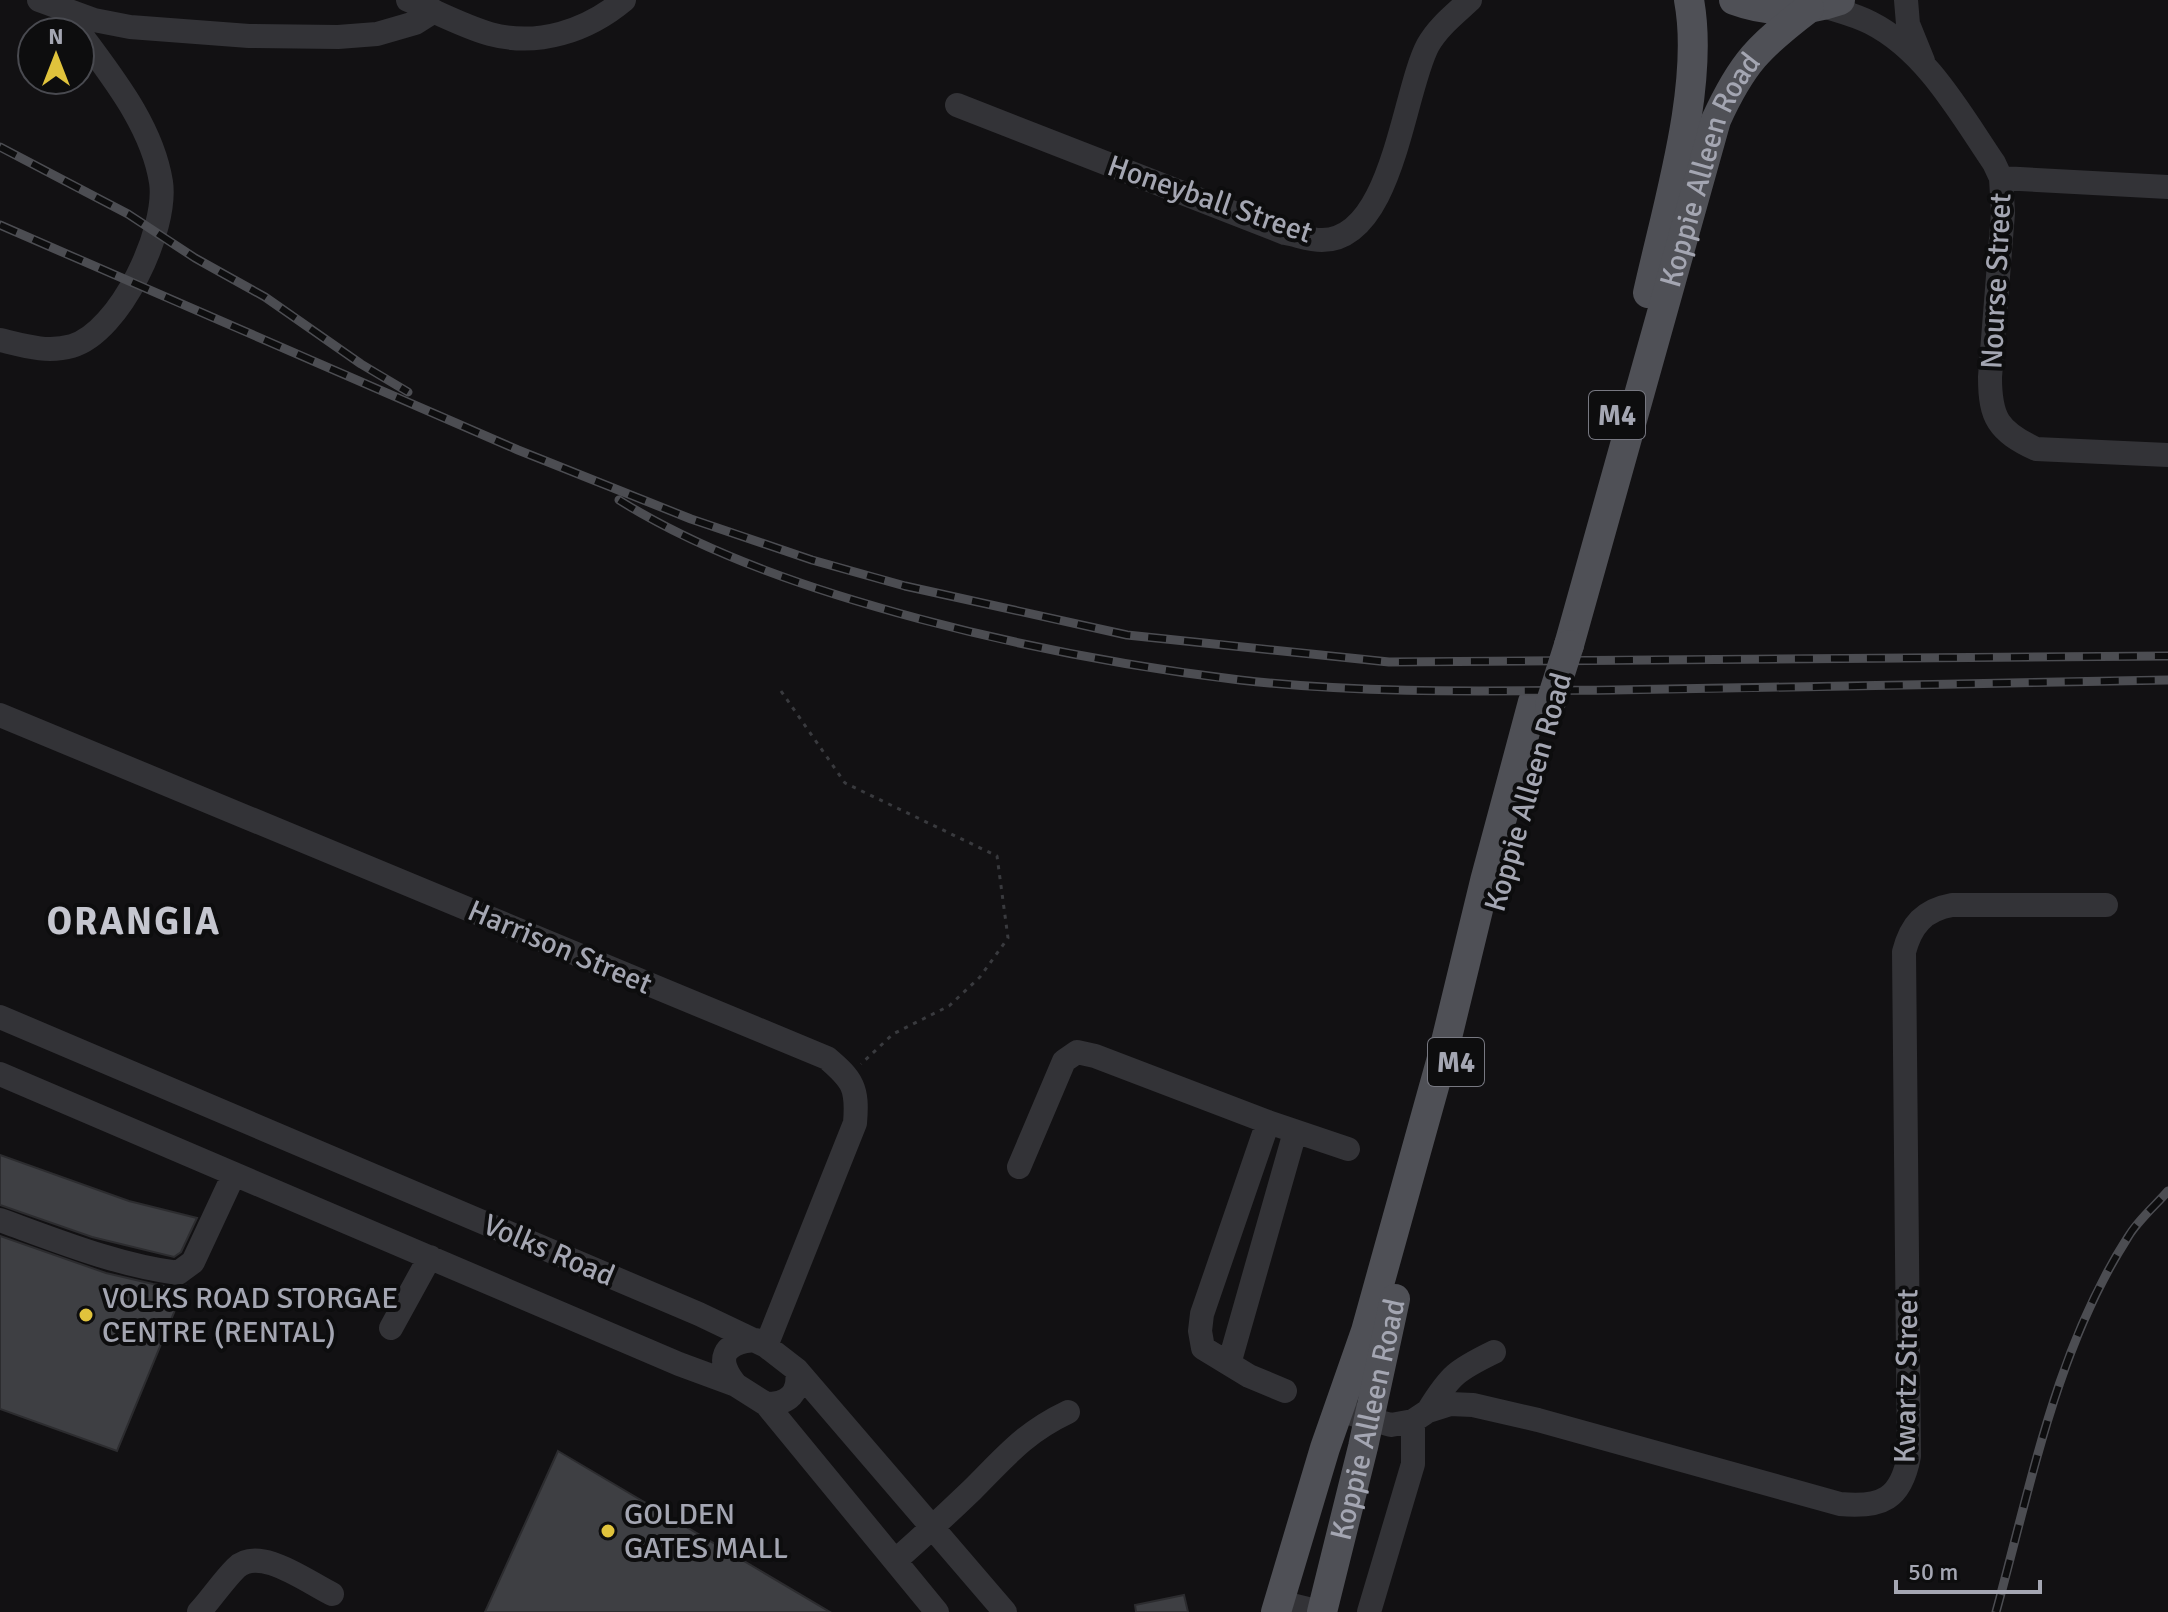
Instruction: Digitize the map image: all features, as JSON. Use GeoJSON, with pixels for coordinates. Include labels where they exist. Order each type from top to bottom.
{"type":"FeatureCollection","features":[{"type":"Feature","properties":{"kind":"main road","name":"Koppie Alleen Road"},"geometry":{"type":"LineString","coordinates":[[1560,644],[1634,355],[1672,183],[1694,54],[1689,0]]}},
{"type":"Feature","properties":{"kind":"main road"},"geometry":{"type":"LineString","coordinates":[[1734,0],[1765,8],[1824,5]]}},
{"type":"Feature","properties":{"kind":"main road","name":"Koppie Alleen Road"},"geometry":{"type":"LineString","coordinates":[[1277,1607],[1338,1409],[1366,1331],[1442,1058],[1485,881],[1542,704],[1716,120],[1740,71],[1749,60],[1775,34],[1824,5]]}},
{"type":"Feature","properties":{"kind":"main road","name":"Koppie Alleen Road"},"geometry":{"type":"LineString","coordinates":[[1321,1612],[1369,1420],[1387,1330],[1523,799],[1542,704]]}},
{"type":"Feature","properties":{"kind":"street"},"geometry":{"type":"LineString","coordinates":[[39,0],[94,20],[212,35],[324,37],[377,34],[415,23],[434,11]]}},
{"type":"Feature","properties":{"kind":"street"},"geometry":{"type":"LineString","coordinates":[[408,0],[493,35],[550,36],[579,29],[610,12],[624,0]]}},
{"type":"Feature","properties":{"kind":"street","name":"Honeyball Street"},"geometry":{"type":"LineString","coordinates":[[957,105],[1285,233],[1323,240],[1352,230],[1368,212],[1390,169],[1427,47],[1441,27],[1470,0]]}},
{"type":"Feature","properties":{"kind":"street","name":"Nourse Street"},"geometry":{"type":"LineString","coordinates":[[1906,0],[1908,24],[1926,67],[1994,163],[2001,178],[2003,213],[1990,404],[2001,426],[2036,449],[2168,455]]}},
{"type":"Feature","properties":{"kind":"street","name":"Nourse Street"},"geometry":{"type":"LineString","coordinates":[[1824,5],[1884,30],[1926,67]]}},
{"type":"Feature","properties":{"kind":"street"},"geometry":{"type":"LineString","coordinates":[[63,10],[67,16]]}},
{"type":"Feature","properties":{"kind":"street"},"geometry":{"type":"LineString","coordinates":[[0,340],[44,351],[75,345],[96,331],[115,314],[133,282],[154,231],[161,208],[161,184],[155,159],[128,98],[96,55]]}},
{"type":"Feature","properties":{"kind":"street"},"geometry":{"type":"LineString","coordinates":[[2001,178],[2168,187]]}},
{"type":"Feature","properties":{"kind":"street","name":"Harrison Street"},"geometry":{"type":"LineString","coordinates":[[0,715],[827,1058],[848,1076]]}},
{"type":"Feature","properties":{"kind":"street","name":"Kwartz Street"},"geometry":{"type":"LineString","coordinates":[[1338,1409],[1391,1425],[1450,1404],[1486,1408],[1840,1504],[1865,1506],[1890,1495],[1906,1474],[1909,1456],[1904,968],[1908,938],[1912,928],[1928,913],[1952,905],[2106,905]]}},
{"type":"Feature","properties":{"kind":"street","name":"Volks Road"},"geometry":{"type":"LineString","coordinates":[[0,1017],[761,1343],[797,1370],[1005,1612]]}},
{"type":"Feature","properties":{"kind":"street"},"geometry":{"type":"LineString","coordinates":[[1019,1167],[1064,1061],[1077,1052],[1348,1149]]}},
{"type":"Feature","properties":{"kind":"street","name":"Volks Road"},"geometry":{"type":"LineString","coordinates":[[0,1074],[679,1364],[736,1385],[766,1404],[937,1612]]}},
{"type":"Feature","properties":{"kind":"street"},"geometry":{"type":"LineString","coordinates":[[736,1385],[727,1374],[724,1357],[728,1348],[736,1343],[761,1343],[855,1123],[856,1100],[848,1076]]}},
{"type":"Feature","properties":{"kind":"street"},"geometry":{"type":"LineString","coordinates":[[1268,1122],[1202,1314],[1200,1331],[1203,1348],[1285,1391]]}},
{"type":"Feature","properties":{"kind":"street"},"geometry":{"type":"LineString","coordinates":[[1229,1364],[1295,1132]]}},
{"type":"Feature","properties":{"kind":"street"},"geometry":{"type":"LineString","coordinates":[[0,1220],[76,1247],[159,1271],[178,1273],[193,1262],[234,1174]]}},
{"type":"Feature","properties":{"kind":"street"},"geometry":{"type":"LineString","coordinates":[[391,1328],[430,1257]]}},
{"type":"Feature","properties":{"kind":"street"},"geometry":{"type":"LineString","coordinates":[[1369,1612],[1413,1464],[1420,1416],[1457,1370],[1494,1352]]}},
{"type":"Feature","properties":{"kind":"street"},"geometry":{"type":"LineString","coordinates":[[766,1404],[785,1402],[792,1397],[798,1387],[797,1370]]}},
{"type":"Feature","properties":{"kind":"street"},"geometry":{"type":"LineString","coordinates":[[895,1561],[934,1527],[1014,1446],[1041,1425],[1068,1412]]}},
{"type":"Feature","properties":{"kind":"street"},"geometry":{"type":"LineString","coordinates":[[199,1612],[238,1566],[248,1560],[263,1559],[332,1594]]}},
{"type":"Feature","properties":{"kind":"street"},"geometry":{"type":"LineString","coordinates":[[1277,1607],[1321,1612]]}},
{"type":"Feature","properties":{"kind":"path"},"geometry":{"type":"LineString","coordinates":[[781,691],[845,783],[997,856],[1008,938],[980,977],[949,1006],[893,1034],[848,1076]]}},
{"type":"Feature","properties":{"kind":"building"},"geometry":{"type":"Polygon","coordinates":[[[0,1155],[129,1201],[197,1218],[181,1252],[174,1257],[92,1237],[0,1205],[0,1155]]]}},
{"type":"Feature","properties":{"kind":"building","name":"VOLKS ROAD STORGAE CENTRE (RENTAL)"},"geometry":{"type":"Polygon","coordinates":[[[0,1236],[106,1273],[176,1288],[185,1286],[117,1451],[0,1409],[0,1236]]]}},
{"type":"Feature","properties":{"kind":"building","name":"GOLDEN GATES MALL"},"geometry":{"type":"Polygon","coordinates":[[[558,1451],[830,1612],[485,1612],[558,1451]]]}},
{"type":"Feature","properties":{"kind":"building"},"geometry":{"type":"Polygon","coordinates":[[[1184,1595],[1188,1612],[1136,1612],[1135,1605],[1184,1595]]]}},
{"type":"Feature","properties":{"kind":"railway"},"geometry":{"type":"LineString","coordinates":[[0,147],[128,214],[195,258],[265,297],[361,364],[408,392]]}},
{"type":"Feature","properties":{"kind":"railway"},"geometry":{"type":"LineString","coordinates":[[0,225],[518,450],[691,519],[812,560],[905,586],[1127,635],[1389,662],[2168,656]]}},
{"type":"Feature","properties":{"kind":"railway"},"geometry":{"type":"LineString","coordinates":[[619,500],[727,555],[804,584],[882,608],[1039,647],[1240,680],[1333,688],[1473,691],[2168,680]]}},
{"type":"Feature","properties":{"kind":"railway"},"geometry":{"type":"LineString","coordinates":[[1996,1612],[2048,1419],[2082,1325],[2128,1237],[2168,1191]]}},
{"type":"Feature","properties":{"kind":"place","name":"VOLKS ROAD STORGAE CENTRE (RENTAL)"},"geometry":{"type":"Point","coordinates":[86,1315]}},
{"type":"Feature","properties":{"kind":"place","name":"GOLDEN GATES MALL"},"geometry":{"type":"Point","coordinates":[608,1531]}},
{"type":"Feature","properties":{"kind":"district","name":"ORANGIA"},"geometry":{"type":"Point","coordinates":[134,921]}}]}
